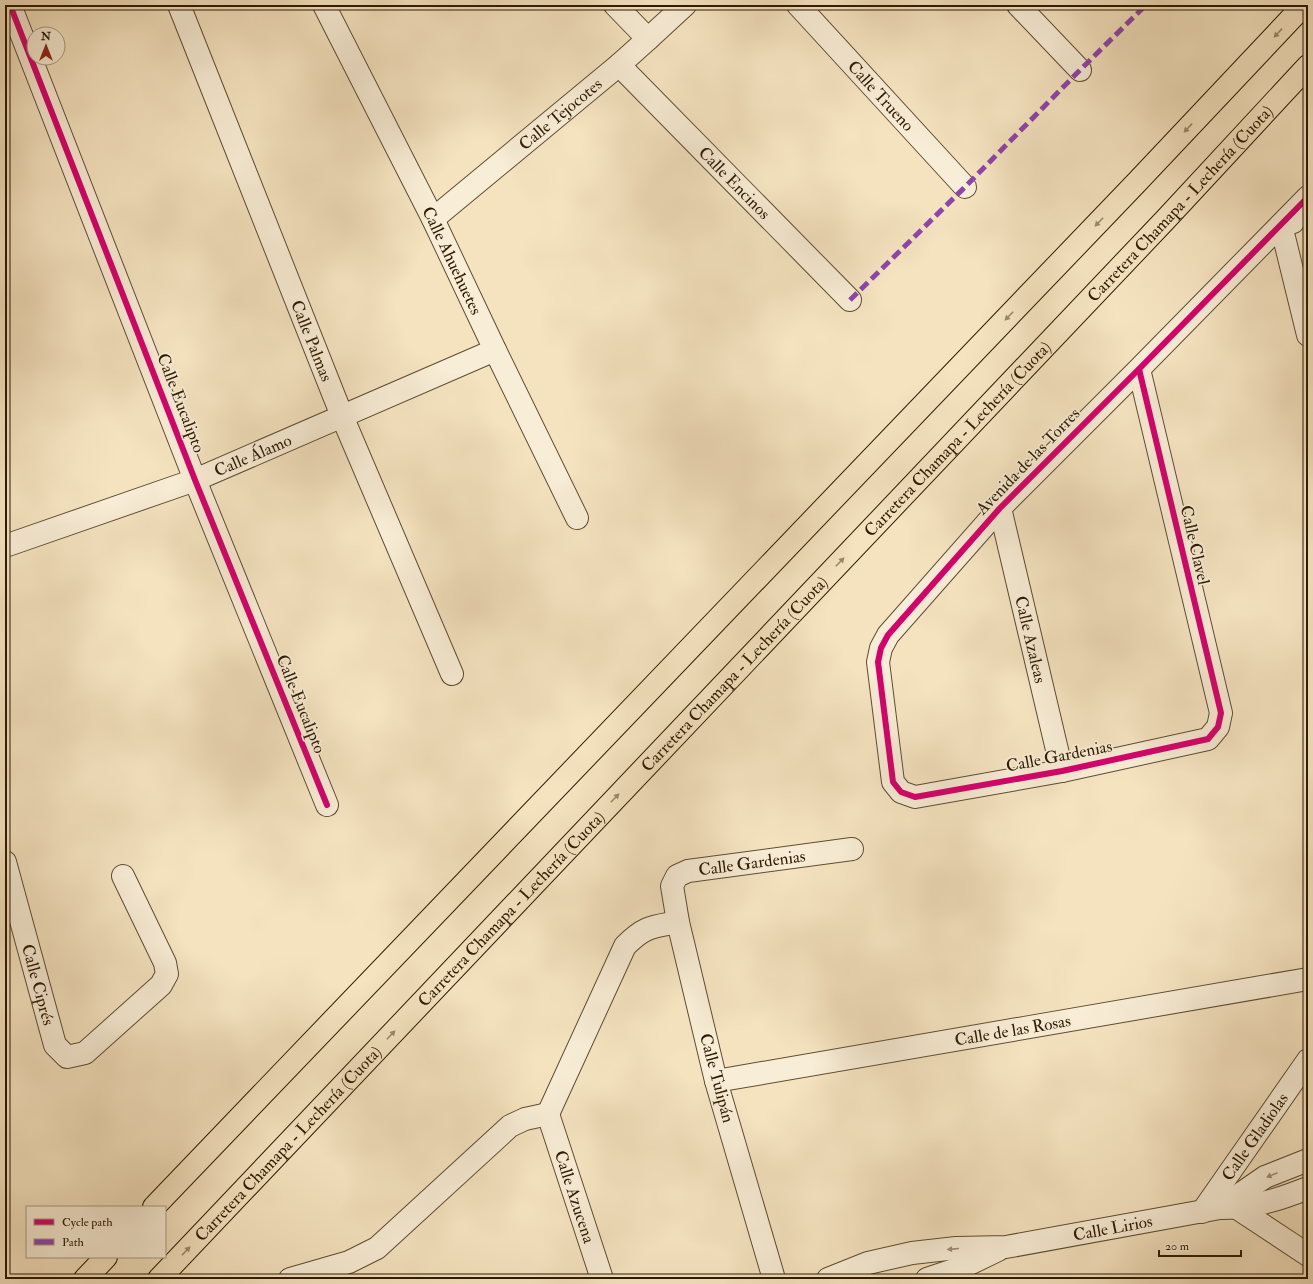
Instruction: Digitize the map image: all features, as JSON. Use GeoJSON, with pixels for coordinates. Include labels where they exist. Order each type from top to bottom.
{"type":"FeatureCollection","features":[{"type":"Feature","properties":{"kind":"highway"},"geometry":{"type":"LineString","coordinates":[[155,1206],[1127,193],[1304,5]]}},
{"type":"Feature","properties":{"kind":"highway","name":"Carretera Chamapa - Lechería (Cuota)"},"geometry":{"type":"LineString","coordinates":[[159,1279],[1166,219],[1308,66]]}},
{"type":"Feature","properties":{"kind":"highway"},"geometry":{"type":"LineString","coordinates":[[85,1279],[105,1258]]}},
{"type":"Feature","properties":{"kind":"street","name":"Calle Palmas"},"geometry":{"type":"LineString","coordinates":[[179,5],[342,416],[452,674]]}},
{"type":"Feature","properties":{"kind":"street","name":"Calle Ahuehuetes"},"geometry":{"type":"LineString","coordinates":[[324,5],[433,219],[577,518]]}},
{"type":"Feature","properties":{"kind":"street"},"geometry":{"type":"LineString","coordinates":[[615,5],[648,39]]}},
{"type":"Feature","properties":{"kind":"street","name":"Calle Tejocotes"},"geometry":{"type":"LineString","coordinates":[[433,219],[619,65],[685,5]]}},
{"type":"Feature","properties":{"kind":"street","name":"Calle Trueno"},"geometry":{"type":"LineString","coordinates":[[798,5],[965,187]]}},
{"type":"Feature","properties":{"kind":"street"},"geometry":{"type":"LineString","coordinates":[[1018,5],[1080,70]]}},
{"type":"Feature","properties":{"kind":"street","name":"Calle Eucalipto"},"geometry":{"type":"LineString","coordinates":[[11,11],[195,480],[327,805]]}},
{"type":"Feature","properties":{"kind":"street","name":"Calle Encinos"},"geometry":{"type":"LineString","coordinates":[[619,65],[850,300]]}},
{"type":"Feature","properties":{"kind":"street","name":"Avenida de las Torres"},"geometry":{"type":"LineString","coordinates":[[901,792],[893,782],[878,662],[881,648],[888,635],[1000,508],[1308,197]]}},
{"type":"Feature","properties":{"kind":"street"},"geometry":{"type":"LineString","coordinates":[[1308,219],[1281,225],[1308,335]]}},
{"type":"Feature","properties":{"kind":"street","name":"Calle Álamo"},"geometry":{"type":"LineString","coordinates":[[5,546],[195,480],[495,350]]}},
{"type":"Feature","properties":{"kind":"street","name":"Calle Clavel"},"geometry":{"type":"LineString","coordinates":[[1139,368],[1220,714],[1218,727]]}},
{"type":"Feature","properties":{"kind":"street","name":"Calle Azaleas"},"geometry":{"type":"LineString","coordinates":[[1000,508],[1062,771]]}},
{"type":"Feature","properties":{"kind":"street","name":"Calle Gardenias"},"geometry":{"type":"LineString","coordinates":[[901,792],[915,797],[1062,771],[1208,739],[1218,727]]}},
{"type":"Feature","properties":{"kind":"street","name":"Calle Gardenias"},"geometry":{"type":"LineString","coordinates":[[677,876],[688,872],[852,849]]}},
{"type":"Feature","properties":{"kind":"street","name":"Calle Ciprés"},"geometry":{"type":"LineString","coordinates":[[5,862],[55,1045],[67,1057],[85,1052],[161,985],[167,974],[164,963],[124,876]]}},
{"type":"Feature","properties":{"kind":"street","name":"Calle Tulipán"},"geometry":{"type":"LineString","coordinates":[[677,876],[672,886],[678,922],[716,1080],[774,1279]]}},
{"type":"Feature","properties":{"kind":"street"},"geometry":{"type":"LineString","coordinates":[[290,1279],[349,1262],[377,1248],[510,1126],[525,1119],[548,1114],[625,946],[637,934],[648,928],[678,922]]}},
{"type":"Feature","properties":{"kind":"street","name":"Calle de las Rosas"},"geometry":{"type":"LineString","coordinates":[[716,1080],[1308,979]]}},
{"type":"Feature","properties":{"kind":"street","name":"Calle Gladiolas"},"geometry":{"type":"LineString","coordinates":[[1308,1060],[1223,1207],[1308,1256]]}},
{"type":"Feature","properties":{"kind":"street","name":"Calle Azucena"},"geometry":{"type":"LineString","coordinates":[[548,1114],[602,1279]]}},
{"type":"Feature","properties":{"kind":"street","name":"Calle Lirios"},"geometry":{"type":"LineString","coordinates":[[1223,1207],[1266,1177],[1308,1160]]}},
{"type":"Feature","properties":{"kind":"street","name":"Calle Lirios"},"geometry":{"type":"LineString","coordinates":[[828,1279],[868,1263],[912,1253],[956,1248],[1006,1247],[1223,1207],[1277,1201],[1308,1188]]}},
{"type":"Feature","properties":{"kind":"street","name":"Calle Lirios"},"geometry":{"type":"LineString","coordinates":[[927,1279],[963,1266],[1006,1247]]}},
{"type":"Feature","properties":{"kind":"marked path"},"geometry":{"type":"LineString","coordinates":[[850,300],[1146,5]]}},
{"type":"Feature","properties":{"kind":"cycle path"},"geometry":{"type":"LineString","coordinates":[[12,10],[195,480],[327,805]]}},
{"type":"Feature","properties":{"kind":"cycle path"},"geometry":{"type":"LineString","coordinates":[[1139,369],[1221,713],[1218,727],[1208,739],[1062,771],[915,797],[901,792],[893,782],[878,662],[881,648],[888,635],[1000,508],[1308,197]]}}]}
